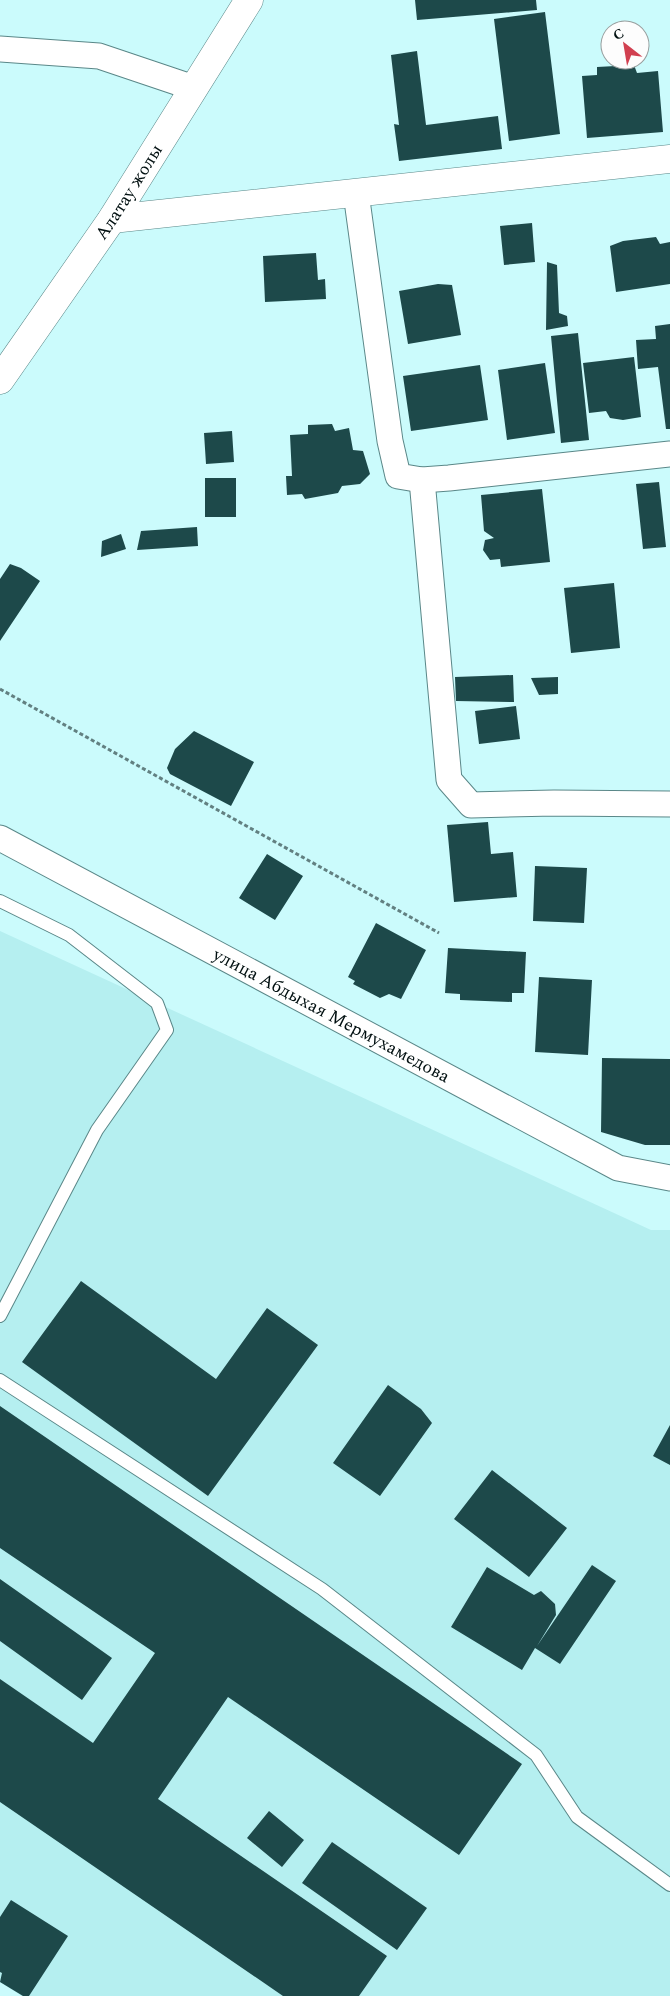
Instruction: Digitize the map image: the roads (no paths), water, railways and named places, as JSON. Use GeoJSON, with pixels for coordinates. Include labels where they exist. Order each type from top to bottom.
{"type":"FeatureCollection","features":[{"type":"Feature","properties":{"kind":"street","name":"Алатау жолы"},"geometry":{"type":"LineString","coordinates":[[0,380],[112,219],[249,0]]}},
{"type":"Feature","properties":{"kind":"street"},"geometry":{"type":"LineString","coordinates":[[0,49],[99,56],[194,88]]}},
{"type":"Feature","properties":{"kind":"street"},"geometry":{"type":"LineString","coordinates":[[112,219],[670,158]]}},
{"type":"Feature","properties":{"kind":"street"},"geometry":{"type":"LineString","coordinates":[[356,193],[390,441],[398,476],[422,480],[670,454]]}},
{"type":"Feature","properties":{"kind":"street"},"geometry":{"type":"LineString","coordinates":[[422,480],[449,780],[471,805],[554,803],[670,804]]}},
{"type":"Feature","properties":{"kind":"street","name":"улица Абдыхая Мермухамедова"},"geometry":{"type":"LineString","coordinates":[[0,838],[618,1168],[670,1178]]}},
{"type":"Feature","properties":{"kind":"lane"},"geometry":{"type":"LineString","coordinates":[[0,901],[77,940],[157,1003],[167,1030],[97,1130],[0,1316]]}},
{"type":"Feature","properties":{"kind":"lane"},"geometry":{"type":"LineString","coordinates":[[0,1380],[322,1588],[536,1755],[577,1817],[670,1886]]}}]}
